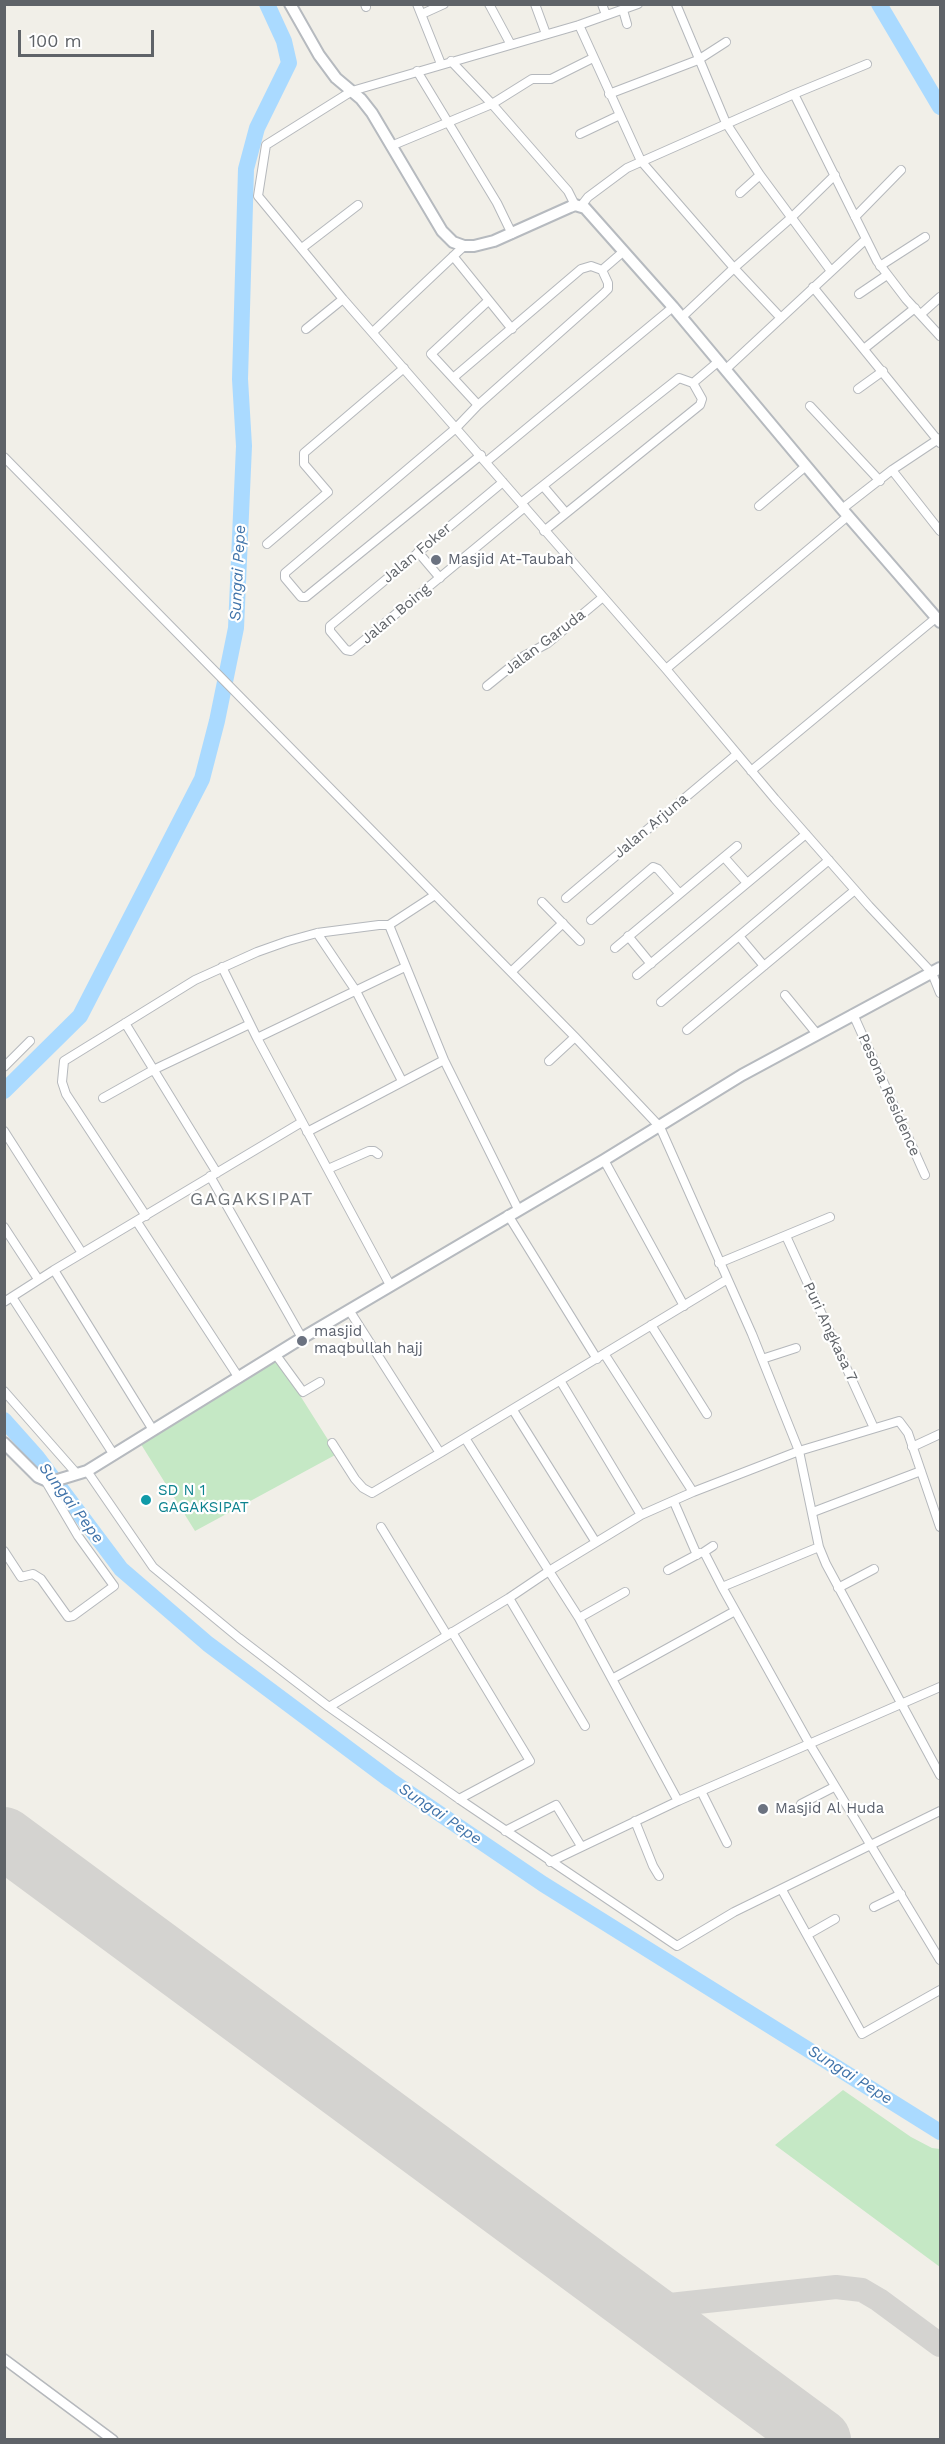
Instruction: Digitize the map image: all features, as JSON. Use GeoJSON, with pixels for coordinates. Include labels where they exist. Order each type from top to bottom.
{"type":"FeatureCollection","features":[{"type":"Feature","properties":{"kind":"main road"},"geometry":{"type":"LineString","coordinates":[[290,4],[319,55],[336,78],[352,91],[372,113],[442,231],[453,242],[464,246],[494,241],[578,206],[590,212],[723,365],[845,513],[939,620]]}},
{"type":"Feature","properties":{"kind":"main road"},"geometry":{"type":"LineString","coordinates":[[4,1443],[9,1456],[49,1481],[78,1474],[114,1455],[390,1285],[660,1127],[742,1075],[936,970]]}},
{"type":"Feature","properties":{"kind":"street"},"geometry":{"type":"LineString","coordinates":[[417,4],[441,64]]}},
{"type":"Feature","properties":{"kind":"street"},"geometry":{"type":"LineString","coordinates":[[422,14],[444,4]]}},
{"type":"Feature","properties":{"kind":"street"},"geometry":{"type":"LineString","coordinates":[[489,4],[510,44]]}},
{"type":"Feature","properties":{"kind":"street"},"geometry":{"type":"LineString","coordinates":[[535,4],[546,34]]}},
{"type":"Feature","properties":{"kind":"street"},"geometry":{"type":"LineString","coordinates":[[602,4],[606,15]]}},
{"type":"Feature","properties":{"kind":"street"},"geometry":{"type":"LineString","coordinates":[[638,4],[579,25],[352,91],[266,145],[258,196],[343,299],[666,669],[855,890],[936,970],[940,993]]}},
{"type":"Feature","properties":{"kind":"street"},"geometry":{"type":"LineString","coordinates":[[676,4],[726,123],[760,175],[831,271]]}},
{"type":"Feature","properties":{"kind":"street"},"geometry":{"type":"LineString","coordinates":[[623,10],[627,24]]}},
{"type":"Feature","properties":{"kind":"street"},"geometry":{"type":"LineString","coordinates":[[579,25],[641,162],[780,317]]}},
{"type":"Feature","properties":{"kind":"street"},"geometry":{"type":"LineString","coordinates":[[609,94],[698,60],[726,42]]}},
{"type":"Feature","properties":{"kind":"street"},"geometry":{"type":"LineString","coordinates":[[392,146],[492,104],[532,80],[551,79],[593,58]]}},
{"type":"Feature","properties":{"kind":"street"},"geometry":{"type":"LineString","coordinates":[[451,62],[492,104],[568,191],[578,206],[616,176],[641,162],[726,123],[867,64]]}},
{"type":"Feature","properties":{"kind":"street"},"geometry":{"type":"LineString","coordinates":[[417,71],[497,203],[512,234]]}},
{"type":"Feature","properties":{"kind":"street"},"geometry":{"type":"LineString","coordinates":[[794,94],[880,266],[940,336]]}},
{"type":"Feature","properties":{"kind":"street"},"geometry":{"type":"LineString","coordinates":[[580,134],[620,115]]}},
{"type":"Feature","properties":{"kind":"street"},"geometry":{"type":"LineString","coordinates":[[855,217],[902,170]]}},
{"type":"Feature","properties":{"kind":"street"},"geometry":{"type":"LineString","coordinates":[[740,193],[760,175]]}},
{"type":"Feature","properties":{"kind":"street"},"geometry":{"type":"LineString","coordinates":[[682,317],[835,175]]}},
{"type":"Feature","properties":{"kind":"street"},"geometry":{"type":"LineString","coordinates":[[302,248],[358,205]]}},
{"type":"Feature","properties":{"kind":"street"},"geometry":{"type":"LineString","coordinates":[[880,266],[925,237]]}},
{"type":"Feature","properties":{"kind":"street"},"geometry":{"type":"LineString","coordinates":[[544,531],[700,405],[702,399],[693,383],[723,365],[865,240]]}},
{"type":"Feature","properties":{"kind":"street"},"geometry":{"type":"LineString","coordinates":[[373,332],[464,246]]}},
{"type":"Feature","properties":{"kind":"street"},"geometry":{"type":"LineString","coordinates":[[602,270],[624,251]]}},
{"type":"Feature","properties":{"kind":"street"},"geometry":{"type":"LineString","coordinates":[[453,256],[512,329]]}},
{"type":"Feature","properties":{"kind":"street"},"geometry":{"type":"LineString","coordinates":[[453,378],[581,269],[591,266],[602,270],[608,284],[608,289],[603,294],[478,405],[456,428],[285,573],[285,578],[301,597],[306,597],[673,307]]}},
{"type":"Feature","properties":{"kind":"street"},"geometry":{"type":"LineString","coordinates":[[859,294],[887,275]]}},
{"type":"Feature","properties":{"kind":"street"},"geometry":{"type":"LineString","coordinates":[[666,669],[892,470],[940,440],[813,287]]}},
{"type":"Feature","properties":{"kind":"street"},"geometry":{"type":"LineString","coordinates":[[865,348],[940,297]]}},
{"type":"Feature","properties":{"kind":"street"},"geometry":{"type":"LineString","coordinates":[[306,329],[343,299]]}},
{"type":"Feature","properties":{"kind":"street"},"geometry":{"type":"LineString","coordinates":[[478,405],[431,354],[488,301]]}},
{"type":"Feature","properties":{"kind":"street"},"geometry":{"type":"LineString","coordinates":[[267,544],[328,492],[304,464],[304,453],[404,368]]}},
{"type":"Feature","properties":{"kind":"street"},"geometry":{"type":"LineString","coordinates":[[858,388],[883,371]]}},
{"type":"Feature","properties":{"kind":"street","name":"Jalan Boing"},"geometry":{"type":"LineString","coordinates":[[351,651],[440,578],[543,486],[679,378],[693,383]]}},
{"type":"Feature","properties":{"kind":"street"},"geometry":{"type":"LineString","coordinates":[[810,406],[880,481]]}},
{"type":"Feature","properties":{"kind":"street"},"geometry":{"type":"LineString","coordinates":[[4,457],[575,1037],[660,1127],[762,1359],[799,1451],[819,1547],[838,1588],[903,1704],[940,1776]]}},
{"type":"Feature","properties":{"kind":"street"},"geometry":{"type":"LineString","coordinates":[[759,506],[806,466]]}},
{"type":"Feature","properties":{"kind":"street"},"geometry":{"type":"LineString","coordinates":[[892,470],[940,531]]}},
{"type":"Feature","properties":{"kind":"street","name":"Jalan Foker"},"geometry":{"type":"LineString","coordinates":[[351,651],[346,650],[330,631],[332,624],[503,482]]}},
{"type":"Feature","properties":{"kind":"street"},"geometry":{"type":"LineString","coordinates":[[543,486],[566,513]]}},
{"type":"Feature","properties":{"kind":"street"},"geometry":{"type":"LineString","coordinates":[[418,552],[440,578]]}},
{"type":"Feature","properties":{"kind":"street","name":"Jalan Garuda"},"geometry":{"type":"LineString","coordinates":[[487,686],[524,656],[544,646],[603,597]]}},
{"type":"Feature","properties":{"kind":"street"},"geometry":{"type":"LineString","coordinates":[[751,771],[939,620]]}},
{"type":"Feature","properties":{"kind":"street","name":"Jalan Arjuna"},"geometry":{"type":"LineString","coordinates":[[566,898],[737,754]]}},
{"type":"Feature","properties":{"kind":"street"},"geometry":{"type":"LineString","coordinates":[[637,975],[806,834]]}},
{"type":"Feature","properties":{"kind":"street"},"geometry":{"type":"LineString","coordinates":[[615,948],[737,846]]}},
{"type":"Feature","properties":{"kind":"street"},"geometry":{"type":"LineString","coordinates":[[723,857],[747,883]]}},
{"type":"Feature","properties":{"kind":"street"},"geometry":{"type":"LineString","coordinates":[[661,1002],[829,860]]}},
{"type":"Feature","properties":{"kind":"street"},"geometry":{"type":"LineString","coordinates":[[591,920],[653,867],[658,869],[679,893]]}},
{"type":"Feature","properties":{"kind":"street"},"geometry":{"type":"LineString","coordinates":[[687,1030],[855,890]]}},
{"type":"Feature","properties":{"kind":"street"},"geometry":{"type":"LineString","coordinates":[[146,1216],[66,1094],[62,1082],[62,1064],[66,1058],[195,980],[222,967],[288,941],[317,933],[389,925],[435,895]]}},
{"type":"Feature","properties":{"kind":"street"},"geometry":{"type":"LineString","coordinates":[[542,902],[580,941]]}},
{"type":"Feature","properties":{"kind":"street"},"geometry":{"type":"LineString","coordinates":[[510,972],[563,923]]}},
{"type":"Feature","properties":{"kind":"street"},"geometry":{"type":"LineString","coordinates":[[389,925],[444,1060],[513,1212],[601,1357],[693,1492]]}},
{"type":"Feature","properties":{"kind":"street"},"geometry":{"type":"LineString","coordinates":[[317,933],[356,991],[402,1082]]}},
{"type":"Feature","properties":{"kind":"street"},"geometry":{"type":"LineString","coordinates":[[628,936],[651,964]]}},
{"type":"Feature","properties":{"kind":"street"},"geometry":{"type":"LineString","coordinates":[[739,936],[764,966]]}},
{"type":"Feature","properties":{"kind":"street"},"geometry":{"type":"LineString","coordinates":[[222,967],[257,1038],[390,1285]]}},
{"type":"Feature","properties":{"kind":"street"},"geometry":{"type":"LineString","coordinates":[[257,1038],[405,967]]}},
{"type":"Feature","properties":{"kind":"street"},"geometry":{"type":"LineString","coordinates":[[785,995],[816,1034]]}},
{"type":"Feature","properties":{"kind":"street","name":"Pesona Residence"},"geometry":{"type":"LineString","coordinates":[[853,1014],[924,1175]]}},
{"type":"Feature","properties":{"kind":"street"},"geometry":{"type":"LineString","coordinates":[[125,1023],[213,1174],[302,1338]]}},
{"type":"Feature","properties":{"kind":"street"},"geometry":{"type":"LineString","coordinates":[[103,1098],[250,1024]]}},
{"type":"Feature","properties":{"kind":"street"},"geometry":{"type":"LineString","coordinates":[[549,1062],[575,1037]]}},
{"type":"Feature","properties":{"kind":"street"},"geometry":{"type":"LineString","coordinates":[[4,1066],[30,1041]]}},
{"type":"Feature","properties":{"kind":"street"},"geometry":{"type":"LineString","coordinates":[[307,1132],[444,1060]]}},
{"type":"Feature","properties":{"kind":"street"},"geometry":{"type":"LineString","coordinates":[[114,1455],[8,1300],[38,1279],[302,1122]]}},
{"type":"Feature","properties":{"kind":"street"},"geometry":{"type":"LineString","coordinates":[[4,1131],[82,1253]]}},
{"type":"Feature","properties":{"kind":"street"},"geometry":{"type":"LineString","coordinates":[[328,1169],[369,1151],[378,1154]]}},
{"type":"Feature","properties":{"kind":"street"},"geometry":{"type":"LineString","coordinates":[[604,1160],[684,1306]]}},
{"type":"Feature","properties":{"kind":"street"},"geometry":{"type":"LineString","coordinates":[[719,1263],[830,1217]]}},
{"type":"Feature","properties":{"kind":"street"},"geometry":{"type":"LineString","coordinates":[[137,1222],[239,1378]]}},
{"type":"Feature","properties":{"kind":"street"},"geometry":{"type":"LineString","coordinates":[[4,1227],[38,1279]]}},
{"type":"Feature","properties":{"kind":"street","name":"Puri Angkasa 7"},"geometry":{"type":"LineString","coordinates":[[786,1236],[874,1428]]}},
{"type":"Feature","properties":{"kind":"street"},"geometry":{"type":"LineString","coordinates":[[54,1270],[153,1430]]}},
{"type":"Feature","properties":{"kind":"street"},"geometry":{"type":"LineString","coordinates":[[332,1443],[355,1479],[363,1488],[372,1493],[561,1382],[726,1280]]}},
{"type":"Feature","properties":{"kind":"street"},"geometry":{"type":"LineString","coordinates":[[350,1310],[440,1453]]}},
{"type":"Feature","properties":{"kind":"street"},"geometry":{"type":"LineString","coordinates":[[651,1325],[707,1414]]}},
{"type":"Feature","properties":{"kind":"street"},"geometry":{"type":"LineString","coordinates":[[762,1359],[796,1348]]}},
{"type":"Feature","properties":{"kind":"street"},"geometry":{"type":"LineString","coordinates":[[276,1355],[303,1392],[320,1382]]}},
{"type":"Feature","properties":{"kind":"street"},"geometry":{"type":"LineString","coordinates":[[561,1382],[641,1515]]}},
{"type":"Feature","properties":{"kind":"street"},"geometry":{"type":"LineString","coordinates":[[4,1391],[78,1474],[160,1574],[329,1707],[550,1862],[677,1946],[734,1912],[940,1811]]}},
{"type":"Feature","properties":{"kind":"street"},"geometry":{"type":"LineString","coordinates":[[513,1410],[595,1541]]}},
{"type":"Feature","properties":{"kind":"street"},"geometry":{"type":"LineString","coordinates":[[329,1707],[509,1598],[595,1541],[641,1515],[799,1451],[874,1428],[899,1421],[906,1428],[940,1527]]}},
{"type":"Feature","properties":{"kind":"street"},"geometry":{"type":"LineString","coordinates":[[912,1447],[940,1434]]}},
{"type":"Feature","properties":{"kind":"street"},"geometry":{"type":"LineString","coordinates":[[465,1438],[579,1618],[678,1801]]}},
{"type":"Feature","properties":{"kind":"street"},"geometry":{"type":"LineString","coordinates":[[813,1512],[921,1471]]}},
{"type":"Feature","properties":{"kind":"street"},"geometry":{"type":"LineString","coordinates":[[4,1551],[21,1577],[26,1578],[33,1574],[42,1579],[68,1617],[87,1607],[114,1586],[78,1536],[49,1481]]}},
{"type":"Feature","properties":{"kind":"street"},"geometry":{"type":"LineString","coordinates":[[674,1502],[700,1553],[722,1587],[808,1743],[940,1960]]}},
{"type":"Feature","properties":{"kind":"street"},"geometry":{"type":"LineString","coordinates":[[381,1527],[530,1761],[459,1799]]}},
{"type":"Feature","properties":{"kind":"street"},"geometry":{"type":"LineString","coordinates":[[668,1570],[713,1546]]}},
{"type":"Feature","properties":{"kind":"street"},"geometry":{"type":"LineString","coordinates":[[722,1587],[819,1547]]}},
{"type":"Feature","properties":{"kind":"street"},"geometry":{"type":"LineString","coordinates":[[838,1588],[874,1569]]}},
{"type":"Feature","properties":{"kind":"street"},"geometry":{"type":"LineString","coordinates":[[579,1618],[625,1592]]}},
{"type":"Feature","properties":{"kind":"street"},"geometry":{"type":"LineString","coordinates":[[509,1598],[585,1726]]}},
{"type":"Feature","properties":{"kind":"street"},"geometry":{"type":"LineString","coordinates":[[612,1679],[735,1611]]}},
{"type":"Feature","properties":{"kind":"street"},"geometry":{"type":"LineString","coordinates":[[550,1862],[678,1801],[940,1687]]}},
{"type":"Feature","properties":{"kind":"street"},"geometry":{"type":"LineString","coordinates":[[801,1804],[834,1787]]}},
{"type":"Feature","properties":{"kind":"street"},"geometry":{"type":"LineString","coordinates":[[701,1791],[727,1843]]}},
{"type":"Feature","properties":{"kind":"street"},"geometry":{"type":"LineString","coordinates":[[505,1831],[556,1805],[581,1846]]}},
{"type":"Feature","properties":{"kind":"street"},"geometry":{"type":"LineString","coordinates":[[635,1821],[659,1876]]}},
{"type":"Feature","properties":{"kind":"street"},"geometry":{"type":"LineString","coordinates":[[782,1890],[862,2034],[940,1990]]}},
{"type":"Feature","properties":{"kind":"street"},"geometry":{"type":"LineString","coordinates":[[874,1907],[901,1893]]}},
{"type":"Feature","properties":{"kind":"street"},"geometry":{"type":"LineString","coordinates":[[807,1935],[835,1919]]}},
{"type":"Feature","properties":{"kind":"street"},"geometry":{"type":"LineString","coordinates":[[4,2359],[113,2439]]}},
{"type":"Feature","properties":{"kind":"green space"},"geometry":{"type":"Polygon","coordinates":[[[277,1359],[337,1454],[195,1531],[139,1441],[277,1359]]]}},
{"type":"Feature","properties":{"kind":"green space"},"geometry":{"type":"Polygon","coordinates":[[[843,2090],[911,2137],[932,2148],[940,2149],[940,2267],[775,2145],[843,2090]]]}},
{"type":"Feature","properties":{"kind":"waterway","name":"Sungai Pepe"},"geometry":{"type":"LineString","coordinates":[[4,1091],[80,1016],[202,779],[217,721],[236,628],[244,446],[240,379],[246,169],[257,128],[289,63],[284,41],[267,4]]}},
{"type":"Feature","properties":{"kind":"waterway"},"geometry":{"type":"LineString","coordinates":[[879,4],[940,107]]}},
{"type":"Feature","properties":{"kind":"waterway","name":"Sungai Pepe"},"geometry":{"type":"LineString","coordinates":[[4,1420],[37,1457],[121,1569],[208,1644],[390,1780],[543,1884],[940,2132]]}},
{"type":"Feature","properties":{"kind":"taxiway"},"geometry":{"type":"LineString","coordinates":[[642,2308],[836,2287],[862,2290],[940,2345]]}},
{"type":"Feature","properties":{"kind":"runway"},"geometry":{"type":"LineString","coordinates":[[4,1838],[820,2440]]}},
{"type":"Feature","properties":{"kind":"place","name":"Masjid At-Taubah"},"geometry":{"type":"Point","coordinates":[436,560]}},
{"type":"Feature","properties":{"kind":"place","name":"masjid maqbullah hajj"},"geometry":{"type":"Point","coordinates":[302,1341]}},
{"type":"Feature","properties":{"kind":"place","name":"SD N 1 GAGAKSIPAT"},"geometry":{"type":"Point","coordinates":[146,1500]}},
{"type":"Feature","properties":{"kind":"place","name":"Masjid Al Huda"},"geometry":{"type":"Point","coordinates":[763,1809]}},
{"type":"Feature","properties":{"kind":"district","name":"GAGAKSIPAT"},"geometry":{"type":"Point","coordinates":[252,1200]}}]}
